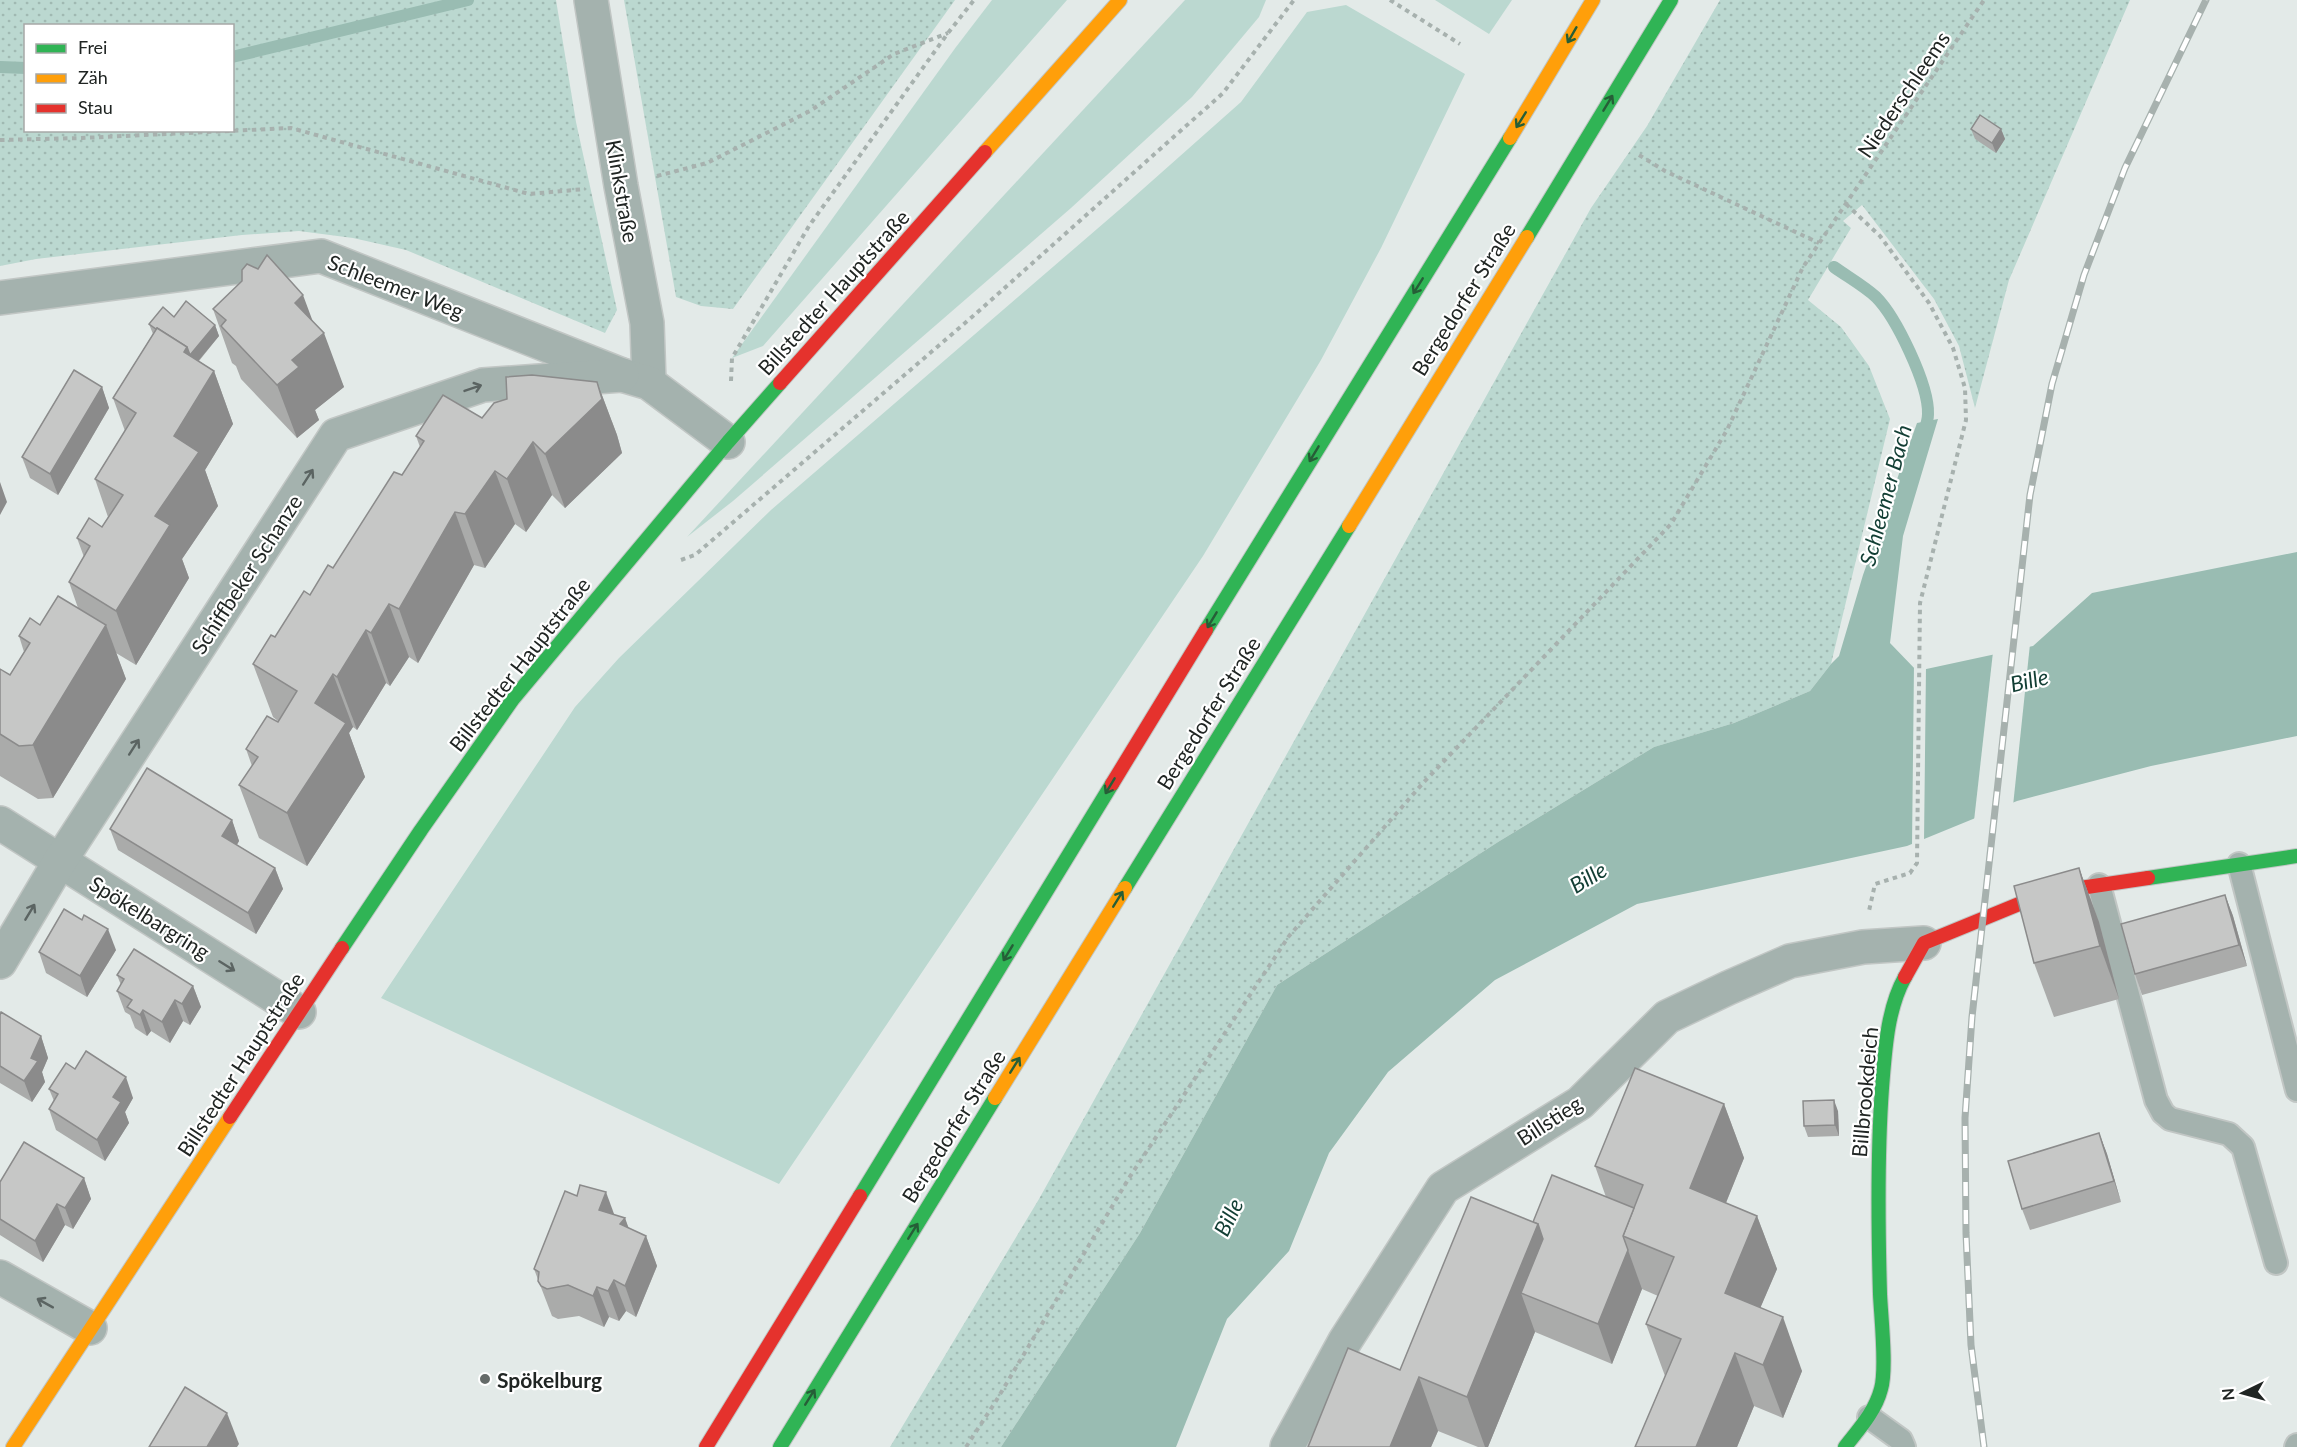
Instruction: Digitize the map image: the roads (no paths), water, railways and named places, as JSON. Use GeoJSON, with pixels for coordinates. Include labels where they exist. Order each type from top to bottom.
{"type":"FeatureCollection","features":[{"type":"Feature","properties":{"kind":"main road","name":"Billstedter Hauptstraße"},"geometry":{"type":"LineString","coordinates":[[13,1447],[299,1012],[421,830],[513,699],[728,442],[1120,0]]}},
{"type":"Feature","properties":{"kind":"main road","name":"Bergedorfer Straße"},"geometry":{"type":"LineString","coordinates":[[706,1447],[1326,434],[1540,90],[1593,0]]}},
{"type":"Feature","properties":{"kind":"main road","name":"Bergedorfer Straße"},"geometry":{"type":"LineString","coordinates":[[780,1447],[1671,0]]}},
{"type":"Feature","properties":{"kind":"main road"},"geometry":{"type":"LineString","coordinates":[[1924,943],[2046,893],[2297,856]]}},
{"type":"Feature","properties":{"kind":"main road","name":"Billbrookdeich"},"geometry":{"type":"LineString","coordinates":[[1845,1447],[1869,1417],[1882,1388],[1883,1355],[1877,1211],[1879,1127],[1885,1049],[1898,990],[1924,943]]}},
{"type":"Feature","properties":{"kind":"street","name":"Klinkstraße"},"geometry":{"type":"LineString","coordinates":[[591,0],[621,186],[647,323],[635,379]]}},
{"type":"Feature","properties":{"kind":"street","name":"Schleemer Weg"},"geometry":{"type":"LineString","coordinates":[[0,298],[321,256],[635,379],[728,442]]}},
{"type":"Feature","properties":{"kind":"street","name":"Schiffbeker Schanze"},"geometry":{"type":"LineString","coordinates":[[0,962],[60,861],[336,435],[483,385],[635,379]]}},
{"type":"Feature","properties":{"kind":"street","name":"Spökelbargring"},"geometry":{"type":"LineString","coordinates":[[0,823],[299,1012]]}},
{"type":"Feature","properties":{"kind":"street","name":"Billstieg"},"geometry":{"type":"LineString","coordinates":[[1287,1447],[1345,1341],[1443,1188],[1580,1102],[1667,1017],[1790,961],[1863,947],[1924,943]]}},
{"type":"Feature","properties":{"kind":"street"},"geometry":{"type":"LineString","coordinates":[[0,1278],[90,1328]]}},
{"type":"Feature","properties":{"kind":"lane"},"geometry":{"type":"LineString","coordinates":[[2239,864],[2297,1090]]}},
{"type":"Feature","properties":{"kind":"lane"},"geometry":{"type":"LineString","coordinates":[[2099,885],[2156,1100],[2163,1113],[2170,1119],[2229,1134],[2243,1147],[2276,1263]]}},
{"type":"Feature","properties":{"kind":"lane"},"geometry":{"type":"LineString","coordinates":[[1869,1417],[1901,1440],[1904,1447]]}},
{"type":"Feature","properties":{"kind":"water","name":"Bille"},"geometry":{"type":"Polygon","coordinates":[[[1938,419],[1903,536],[1890,643],[1917,671],[2033,646],[2092,593],[2297,552],[2297,736],[2151,766],[2017,801],[1907,846],[1637,904],[1495,980],[1388,1072],[1329,1153],[1289,1251],[1227,1319],[1176,1447],[1001,1447],[1140,1233],[1277,985],[1498,842],[1654,747],[1734,723],[1810,691],[1839,656],[1863,575],[1917,423],[1938,419]]]}},
{"type":"Feature","properties":{"kind":"waterway","name":"Schleemer Bach"},"geometry":{"type":"LineString","coordinates":[[234,57],[468,0]]}},
{"type":"Feature","properties":{"kind":"waterway","name":"Schleemer Bach"},"geometry":{"type":"LineString","coordinates":[[0,67],[24,68]]}},
{"type":"Feature","properties":{"kind":"waterway","name":"Schleemer Bach"},"geometry":{"type":"LineString","coordinates":[[1834,267],[1876,297],[1902,335],[1927,401],[1928,417],[1923,436]]}},
{"type":"Feature","properties":{"kind":"railway"},"geometry":{"type":"LineString","coordinates":[[1984,1447],[1971,1345],[1966,1233],[1965,1118],[1972,1017],[2030,495],[2052,384],[2084,275],[2125,168],[2206,0]]}},
{"type":"Feature","properties":{"kind":"place","name":"Spökelburg"},"geometry":{"type":"Point","coordinates":[485,1379]}}]}
